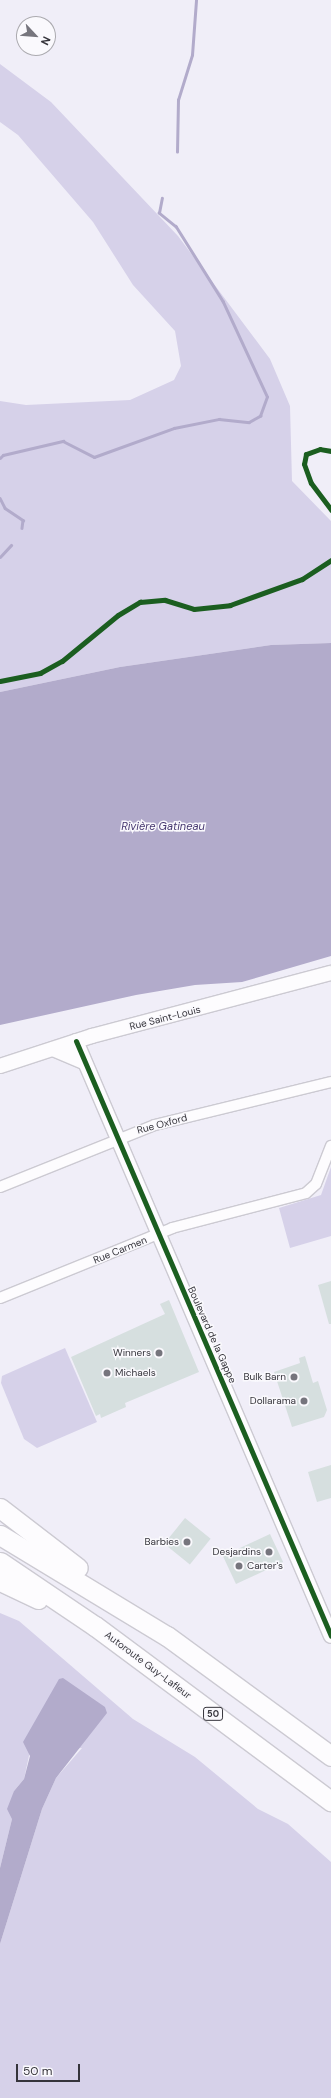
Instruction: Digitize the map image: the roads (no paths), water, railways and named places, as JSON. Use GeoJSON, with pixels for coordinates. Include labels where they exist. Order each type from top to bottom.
{"type":"FeatureCollection","features":[{"type":"Feature","properties":{"kind":"highway"},"geometry":{"type":"LineString","coordinates":[[0,1508],[150,1625],[331,1756]]}},
{"type":"Feature","properties":{"kind":"highway"},"geometry":{"type":"LineString","coordinates":[[0,1535],[150,1625]]}},
{"type":"Feature","properties":{"kind":"highway","name":"Autoroute Guy-Lafleur"},"geometry":{"type":"LineString","coordinates":[[0,1562],[96,1626],[331,1801]]}},
{"type":"Feature","properties":{"kind":"highway"},"geometry":{"type":"LineString","coordinates":[[0,1581],[96,1626]]}},
{"type":"Feature","properties":{"kind":"street","name":"Rue Saint-Louis"},"geometry":{"type":"LineString","coordinates":[[0,1066],[76,1041],[331,973]]}},
{"type":"Feature","properties":{"kind":"street","name":"Boulevard de la Gappe"},"geometry":{"type":"LineString","coordinates":[[76,1041],[331,1636]]}},
{"type":"Feature","properties":{"kind":"street"},"geometry":{"type":"LineString","coordinates":[[53,1049],[84,1062]]}},
{"type":"Feature","properties":{"kind":"street","name":"Rue Oxford"},"geometry":{"type":"LineString","coordinates":[[0,1187],[155,1125],[331,1082]]}},
{"type":"Feature","properties":{"kind":"street","name":"Rue Carmen"},"geometry":{"type":"LineString","coordinates":[[0,1298],[159,1234],[311,1190],[331,1146]]}},
{"type":"Feature","properties":{"kind":"water","name":"Rivière Gatineau"},"geometry":{"type":"Polygon","coordinates":[[[331,643],[331,956],[242,982],[195,985],[136,995],[0,1025],[0,692],[120,667],[271,645],[331,643]]]}},
{"type":"Feature","properties":{"kind":"water"},"geometry":{"type":"Polygon","coordinates":[[[63,1678],[105,1707],[107,1713],[56,1778],[42,1809],[0,1944],[0,1868],[12,1819],[7,1809],[14,1791],[24,1779],[30,1756],[23,1742],[59,1679],[63,1678]]]}},
{"type":"Feature","properties":{"kind":"waterway"},"geometry":{"type":"LineString","coordinates":[[177,152],[178,100],[192,55],[196,0]]}},
{"type":"Feature","properties":{"kind":"waterway"},"geometry":{"type":"LineString","coordinates":[[0,458],[3,455],[63,441],[94,457],[174,428],[219,419],[249,422],[260,416],[267,397],[223,302],[176,227],[159,213],[162,198]]}},
{"type":"Feature","properties":{"kind":"waterway"},"geometry":{"type":"LineString","coordinates":[[0,498],[5,508],[23,520],[22,528]]}},
{"type":"Feature","properties":{"kind":"waterway"},"geometry":{"type":"LineString","coordinates":[[0,557],[11,545]]}},
{"type":"Feature","properties":{"kind":"place","name":"Winners"},"geometry":{"type":"Point","coordinates":[159,1353]}},
{"type":"Feature","properties":{"kind":"place","name":"Michaels"},"geometry":{"type":"Point","coordinates":[107,1373]}},
{"type":"Feature","properties":{"kind":"place","name":"Bulk Barn"},"geometry":{"type":"Point","coordinates":[294,1377]}},
{"type":"Feature","properties":{"kind":"place","name":"Dollarama"},"geometry":{"type":"Point","coordinates":[304,1401]}},
{"type":"Feature","properties":{"kind":"place","name":"Barbies"},"geometry":{"type":"Point","coordinates":[187,1542]}},
{"type":"Feature","properties":{"kind":"place","name":"Desjardins"},"geometry":{"type":"Point","coordinates":[269,1552]}},
{"type":"Feature","properties":{"kind":"place","name":"Carter's"},"geometry":{"type":"Point","coordinates":[239,1566]}}]}
